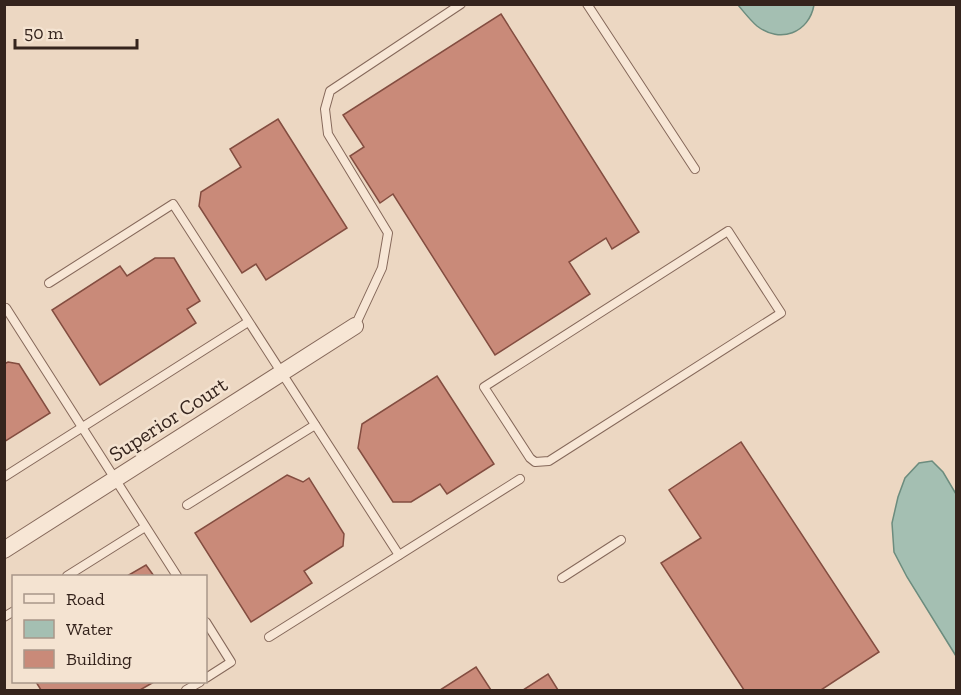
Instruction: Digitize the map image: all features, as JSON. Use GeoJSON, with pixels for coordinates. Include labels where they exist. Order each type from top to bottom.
{"type":"FeatureCollection","features":[{"type":"Feature","properties":{"kind":"street","name":"Superior Court"},"geometry":{"type":"LineString","coordinates":[[4,550],[356,326]]}},
{"type":"Feature","properties":{"kind":"lane"},"geometry":{"type":"LineString","coordinates":[[356,326],[382,268],[388,233],[328,134],[325,109],[330,91],[461,4]]}},
{"type":"Feature","properties":{"kind":"lane"},"geometry":{"type":"LineString","coordinates":[[587,4],[695,169]]}},
{"type":"Feature","properties":{"kind":"lane"},"geometry":{"type":"LineString","coordinates":[[49,283],[173,204],[399,555]]}},
{"type":"Feature","properties":{"kind":"lane"},"geometry":{"type":"LineString","coordinates":[[728,231],[781,313],[549,461],[535,462],[530,458],[484,387],[728,231]]}},
{"type":"Feature","properties":{"kind":"lane"},"geometry":{"type":"LineString","coordinates":[[4,310],[6,309],[176,575]]}},
{"type":"Feature","properties":{"kind":"lane"},"geometry":{"type":"LineString","coordinates":[[4,477],[248,322]]}},
{"type":"Feature","properties":{"kind":"lane"},"geometry":{"type":"LineString","coordinates":[[186,506],[315,425]]}},
{"type":"Feature","properties":{"kind":"lane"},"geometry":{"type":"LineString","coordinates":[[269,637],[520,479]]}},
{"type":"Feature","properties":{"kind":"lane"},"geometry":{"type":"LineString","coordinates":[[70,575],[145,527]]}},
{"type":"Feature","properties":{"kind":"lane"},"geometry":{"type":"LineString","coordinates":[[562,578],[621,540]]}},
{"type":"Feature","properties":{"kind":"lane"},"geometry":{"type":"LineString","coordinates":[[207,624],[231,662],[207,677]]}},
{"type":"Feature","properties":{"kind":"water"},"geometry":{"type":"Polygon","coordinates":[[[738,5],[814,5],[811,15],[800,29],[784,35],[766,31],[757,26],[738,5]]]}},
{"type":"Feature","properties":{"kind":"water"},"geometry":{"type":"Polygon","coordinates":[[[932,461],[943,472],[956,494],[956,656],[894,552],[892,523],[905,478],[919,463],[932,461]]]}},
{"type":"Feature","properties":{"kind":"building"},"geometry":{"type":"Polygon","coordinates":[[[501,14],[639,232],[612,249],[606,238],[569,262],[590,294],[495,355],[393,194],[380,203],[350,156],[364,147],[343,115],[501,14]]]}},
{"type":"Feature","properties":{"kind":"building"},"geometry":{"type":"Polygon","coordinates":[[[278,119],[347,228],[266,280],[256,264],[242,273],[199,206],[201,192],[241,167],[230,149],[278,119]]]}},
{"type":"Feature","properties":{"kind":"building"},"geometry":{"type":"Polygon","coordinates":[[[155,258],[174,258],[200,301],[187,309],[196,323],[100,385],[52,310],[120,266],[127,276],[155,258]]]}},
{"type":"Feature","properties":{"kind":"building"},"geometry":{"type":"Polygon","coordinates":[[[8,362],[19,364],[50,413],[4,442],[4,364],[8,362]]]}},
{"type":"Feature","properties":{"kind":"building"},"geometry":{"type":"Polygon","coordinates":[[[437,376],[494,464],[447,494],[440,484],[411,502],[393,502],[358,448],[362,424],[437,376]]]}},
{"type":"Feature","properties":{"kind":"building"},"geometry":{"type":"Polygon","coordinates":[[[741,442],[879,652],[821,690],[744,690],[661,563],[701,538],[669,490],[741,442]]]}},
{"type":"Feature","properties":{"kind":"building"},"geometry":{"type":"Polygon","coordinates":[[[287,475],[303,482],[309,478],[344,534],[343,546],[304,571],[312,583],[251,622],[195,533],[287,475]]]}},
{"type":"Feature","properties":{"kind":"building"},"geometry":{"type":"Polygon","coordinates":[[[146,565],[153,575],[129,575],[146,565]]]}},
{"type":"Feature","properties":{"kind":"building"},"geometry":{"type":"Polygon","coordinates":[[[476,667],[491,690],[440,690],[476,667]]]}},
{"type":"Feature","properties":{"kind":"building"},"geometry":{"type":"Polygon","coordinates":[[[548,674],[558,690],[523,690],[548,674]]]}},
{"type":"Feature","properties":{"kind":"building"},"geometry":{"type":"Polygon","coordinates":[[[37,683],[152,683],[140,690],[41,690],[37,683]]]}}]}
